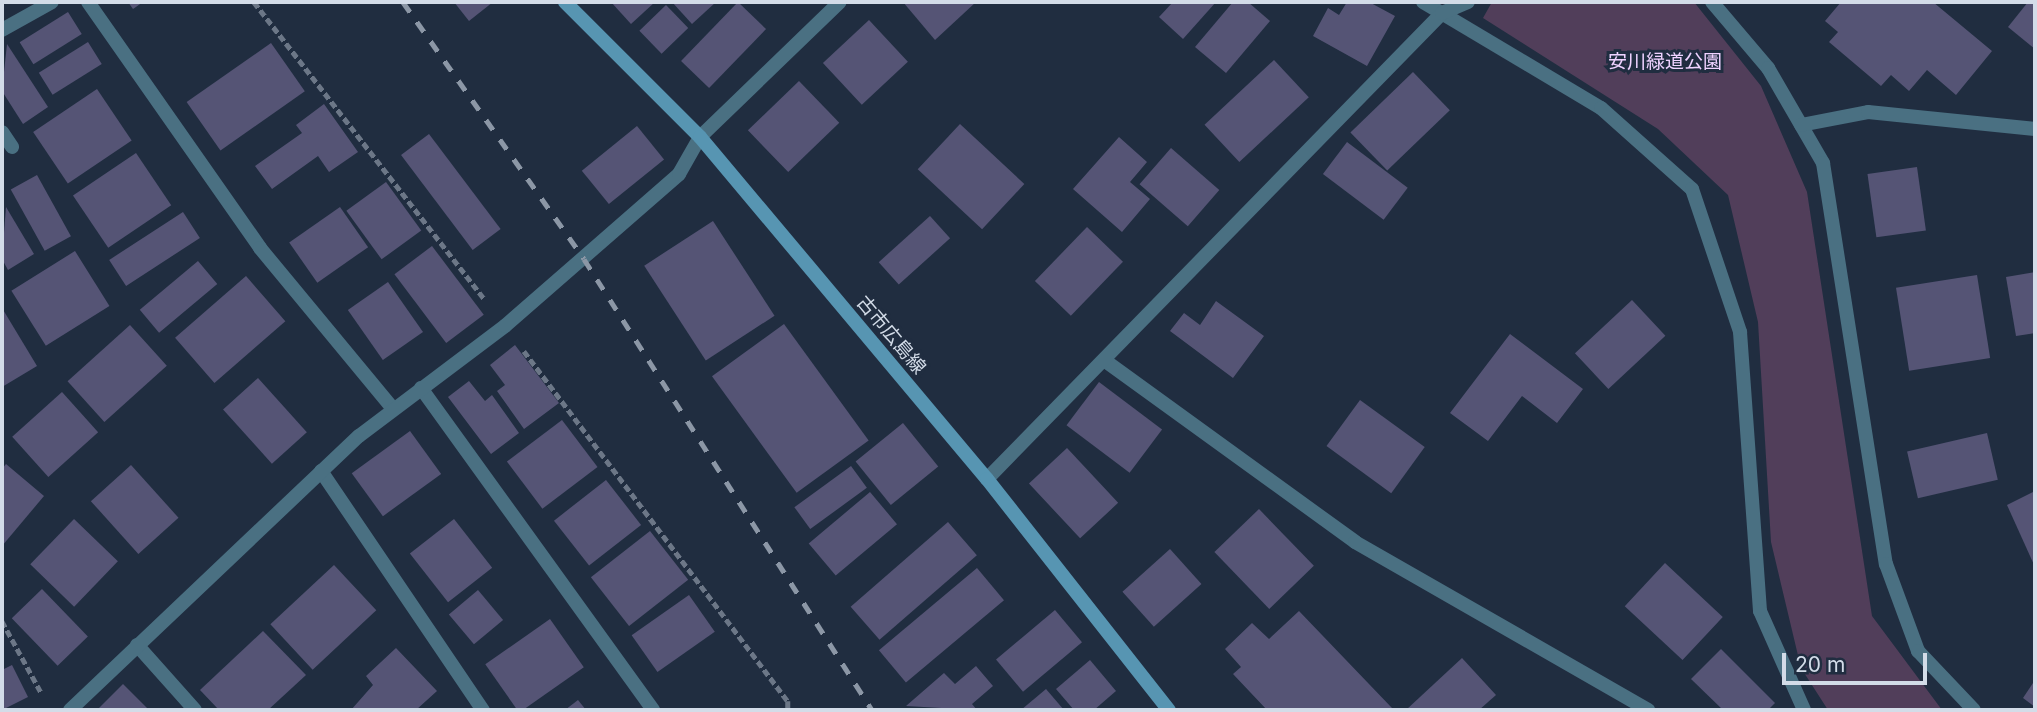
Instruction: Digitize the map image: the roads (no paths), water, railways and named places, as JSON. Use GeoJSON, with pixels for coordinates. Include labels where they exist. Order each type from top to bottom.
{"type":"FeatureCollection","features":[{"type":"Feature","properties":{"kind":"main road","name":"古市広島線"},"geometry":{"type":"LineString","coordinates":[[565,2],[700,137],[987,479],[1169,710]]}},
{"type":"Feature","properties":{"kind":"street"},"geometry":{"type":"LineString","coordinates":[[2,30],[52,2]]}},
{"type":"Feature","properties":{"kind":"street"},"geometry":{"type":"LineString","coordinates":[[88,2],[260,248],[393,409]]}},
{"type":"Feature","properties":{"kind":"street"},"geometry":{"type":"LineString","coordinates":[[70,710],[321,471],[393,409],[505,326],[679,174],[700,137],[840,2]]}},
{"type":"Feature","properties":{"kind":"street"},"geometry":{"type":"LineString","coordinates":[[1423,2],[1601,108],[1692,189],[1740,332],[1760,611],[1804,710]]}},
{"type":"Feature","properties":{"kind":"street"},"geometry":{"type":"LineString","coordinates":[[987,479],[1442,13],[1468,2]]}},
{"type":"Feature","properties":{"kind":"street"},"geometry":{"type":"LineString","coordinates":[[1712,2],[1768,68],[1823,163],[1886,564],[1919,650],[1974,710]]}},
{"type":"Feature","properties":{"kind":"street"},"geometry":{"type":"LineString","coordinates":[[1801,125],[1868,112],[2035,129]]}},
{"type":"Feature","properties":{"kind":"street"},"geometry":{"type":"LineString","coordinates":[[2,132],[12,147]]}},
{"type":"Feature","properties":{"kind":"street"},"geometry":{"type":"LineString","coordinates":[[1104,360],[1355,542],[1648,710]]}},
{"type":"Feature","properties":{"kind":"street"},"geometry":{"type":"LineString","coordinates":[[421,388],[653,710]]}},
{"type":"Feature","properties":{"kind":"street"},"geometry":{"type":"LineString","coordinates":[[321,471],[483,710]]}},
{"type":"Feature","properties":{"kind":"street"},"geometry":{"type":"LineString","coordinates":[[137,645],[195,710]]}},
{"type":"Feature","properties":{"kind":"railway"},"geometry":{"type":"LineString","coordinates":[[403,2],[584,259],[872,710]]}},
{"type":"Feature","properties":{"kind":"park label","name":"安川緑道公園"},"geometry":{"type":"Point","coordinates":[1665,62]}}]}
